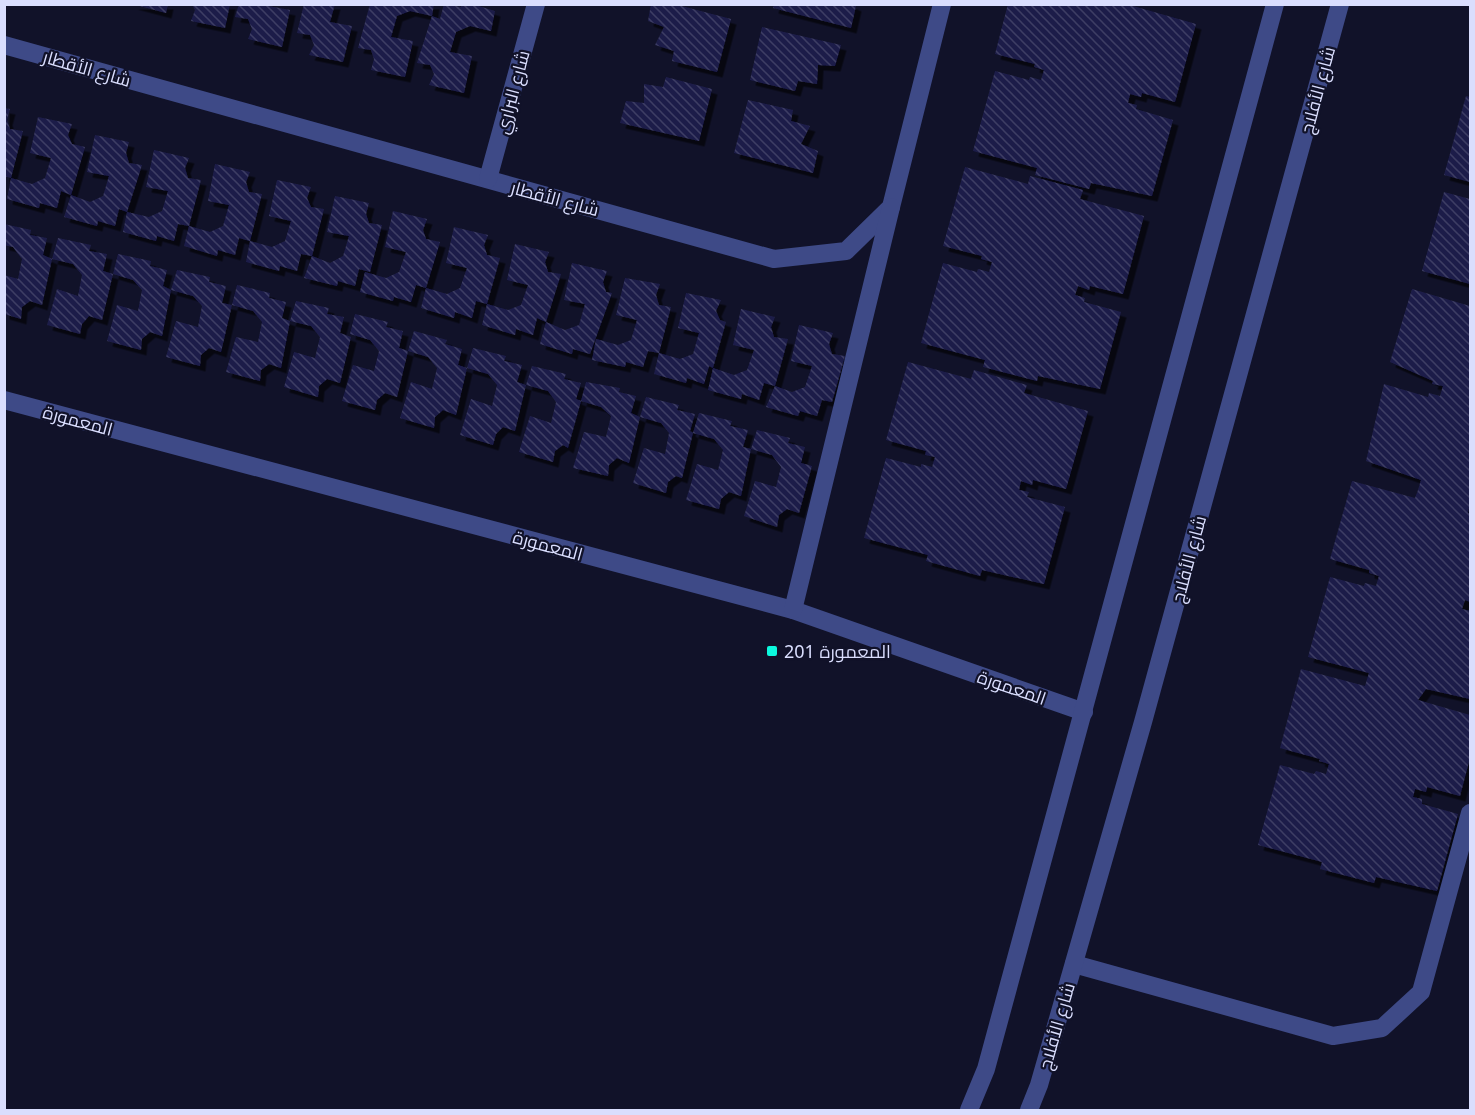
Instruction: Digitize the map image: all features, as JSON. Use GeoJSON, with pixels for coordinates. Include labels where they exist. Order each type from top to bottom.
{"type":"FeatureCollection","features":[{"type":"Feature","properties":{"kind":"street","name":"شارع البراري"},"geometry":{"type":"LineString","coordinates":[[488,179],[536,4]]}},
{"type":"Feature","properties":{"kind":"street"},"geometry":{"type":"LineString","coordinates":[[793,610],[942,4]]}},
{"type":"Feature","properties":{"kind":"street"},"geometry":{"type":"LineString","coordinates":[[969,1110],[986,1069],[1275,4]]}},
{"type":"Feature","properties":{"kind":"street","name":"شارع الأفلاج"},"geometry":{"type":"LineString","coordinates":[[1029,1110],[1039,1085],[1143,722],[1340,4]]}},
{"type":"Feature","properties":{"kind":"street","name":"شارع الأقطار"},"geometry":{"type":"LineString","coordinates":[[4,45],[774,259],[846,251],[891,207]]}},
{"type":"Feature","properties":{"kind":"street","name":"المعمورة"},"geometry":{"type":"LineString","coordinates":[[4,400],[793,610],[1084,712]]}},
{"type":"Feature","properties":{"kind":"street"},"geometry":{"type":"LineString","coordinates":[[1074,964],[1333,1035],[1382,1028],[1421,992],[1470,813]]}},
{"type":"Feature","properties":{"kind":"building"},"geometry":{"type":"Polygon","coordinates":[[[132,4],[168,4],[166,13],[132,4]]]}},
{"type":"Feature","properties":{"kind":"building"},"geometry":{"type":"Polygon","coordinates":[[[192,4],[230,4],[225,28],[191,21],[195,10],[192,4]]]}},
{"type":"Feature","properties":{"kind":"building"},"geometry":{"type":"Polygon","coordinates":[[[239,4],[269,4],[269,6],[290,10],[282,47],[248,39],[252,29],[248,19],[235,17],[239,4]]]}},
{"type":"Feature","properties":{"kind":"building"},"geometry":{"type":"Polygon","coordinates":[[[304,4],[335,4],[330,22],[352,26],[343,62],[309,55],[314,45],[310,35],[297,33],[304,4]]]}},
{"type":"Feature","properties":{"kind":"building"},"geometry":{"type":"Polygon","coordinates":[[[370,4],[434,4],[432,16],[410,11],[397,16],[391,37],[413,41],[405,77],[371,70],[374,59],[371,50],[358,48],[370,4]]]}},
{"type":"Feature","properties":{"kind":"building"},"geometry":{"type":"Polygon","coordinates":[[[444,4],[461,7],[462,4],[472,4],[495,11],[491,31],[470,26],[456,32],[450,52],[472,56],[464,93],[429,85],[434,74],[430,65],[417,63],[432,16],[440,19],[444,4]]]}},
{"type":"Feature","properties":{"kind":"building"},"geometry":{"type":"Polygon","coordinates":[[[651,4],[674,4],[731,19],[717,72],[672,61],[674,51],[655,45],[664,27],[648,21],[651,4]]]}},
{"type":"Feature","properties":{"kind":"building"},"geometry":{"type":"Polygon","coordinates":[[[774,4],[852,4],[856,6],[851,28],[773,8],[774,4]]]}},
{"type":"Feature","properties":{"kind":"building"},"geometry":{"type":"Polygon","coordinates":[[[1008,4],[1133,4],[1133,6],[1196,24],[1175,102],[1142,93],[1141,97],[1130,94],[1128,103],[1137,105],[1136,109],[1173,120],[1152,196],[1091,183],[1089,189],[1035,175],[1037,168],[973,151],[995,71],[1029,80],[1030,77],[1041,80],[1044,70],[1034,67],[1035,64],[995,54],[1008,4]]]}},
{"type":"Feature","properties":{"kind":"building"},"geometry":{"type":"Polygon","coordinates":[[[762,27],[841,45],[835,66],[818,65],[817,84],[798,81],[795,91],[750,80],[762,27]]]}},
{"type":"Feature","properties":{"kind":"building"},"geometry":{"type":"Polygon","coordinates":[[[666,77],[712,89],[699,141],[620,123],[626,101],[644,103],[644,84],[663,87],[666,77]]]}},
{"type":"Feature","properties":{"kind":"building"},"geometry":{"type":"Polygon","coordinates":[[[1466,96],[1470,97],[1470,182],[1444,175],[1466,96]]]}},
{"type":"Feature","properties":{"kind":"building"},"geometry":{"type":"Polygon","coordinates":[[[748,100],[793,110],[791,121],[810,126],[801,144],[818,151],[813,173],[734,153],[748,100]]]}},
{"type":"Feature","properties":{"kind":"building"},"geometry":{"type":"Polygon","coordinates":[[[4,108],[10,109],[7,120],[10,129],[23,131],[11,178],[4,176],[4,108]]]}},
{"type":"Feature","properties":{"kind":"building"},"geometry":{"type":"Polygon","coordinates":[[[38,117],[72,124],[68,135],[72,144],[85,147],[71,195],[61,191],[57,208],[40,203],[39,208],[7,199],[11,178],[32,184],[45,178],[51,158],[30,153],[38,117]]]}},
{"type":"Feature","properties":{"kind":"building"},"geometry":{"type":"Polygon","coordinates":[[[95,135],[129,142],[126,153],[129,163],[142,165],[127,212],[119,209],[115,226],[98,221],[97,226],[64,217],[71,195],[90,202],[103,196],[109,176],[87,172],[95,135]]]}},
{"type":"Feature","properties":{"kind":"building"},"geometry":{"type":"Polygon","coordinates":[[[154,150],[189,158],[185,168],[188,178],[201,180],[189,226],[178,224],[174,241],[157,236],[156,241],[123,232],[127,212],[149,217],[162,211],[168,191],[146,187],[154,150]]]}},
{"type":"Feature","properties":{"kind":"building"},"geometry":{"type":"Polygon","coordinates":[[[215,164],[250,172],[246,182],[249,192],[262,194],[250,241],[239,238],[235,255],[218,250],[217,256],[184,246],[189,226],[210,232],[223,226],[229,205],[208,201],[215,164]]]}},
{"type":"Feature","properties":{"kind":"building"},"geometry":{"type":"Polygon","coordinates":[[[965,167],[1028,184],[1030,176],[1083,190],[1080,199],[1144,216],[1123,294],[1090,286],[1089,290],[1078,286],[1075,295],[1085,298],[1084,302],[1121,312],[1100,389],[1038,376],[1037,381],[983,367],[985,360],[921,343],[943,263],[977,272],[978,269],[989,272],[992,262],[981,259],[982,256],[943,246],[965,167]]]}},
{"type":"Feature","properties":{"kind":"building"},"geometry":{"type":"Polygon","coordinates":[[[277,180],[311,187],[307,198],[311,207],[324,209],[312,256],[301,254],[297,271],[280,266],[279,271],[246,262],[250,241],[272,247],[285,241],[291,221],[269,216],[277,180]]]}},
{"type":"Feature","properties":{"kind":"building"},"geometry":{"type":"Polygon","coordinates":[[[1444,192],[1470,199],[1470,284],[1422,271],[1444,192]]]}},
{"type":"Feature","properties":{"kind":"building"},"geometry":{"type":"Polygon","coordinates":[[[335,196],[369,203],[366,214],[369,223],[382,225],[370,272],[359,269],[355,286],[338,281],[337,286],[304,278],[312,256],[330,263],[343,256],[349,236],[327,232],[335,196]]]}},
{"type":"Feature","properties":{"kind":"building"},"geometry":{"type":"Polygon","coordinates":[[[393,211],[427,219],[423,230],[426,239],[440,242],[426,288],[416,285],[411,302],[394,297],[393,301],[360,292],[365,272],[386,278],[399,272],[406,252],[385,247],[393,211]]]}},
{"type":"Feature","properties":{"kind":"building"},"geometry":{"type":"Polygon","coordinates":[[[4,224],[31,230],[30,235],[47,238],[43,255],[52,259],[42,305],[30,301],[22,307],[21,319],[4,314],[4,275],[18,279],[22,259],[13,247],[4,245],[4,224]]]}},
{"type":"Feature","properties":{"kind":"building"},"geometry":{"type":"Polygon","coordinates":[[[454,227],[488,235],[484,245],[487,255],[500,258],[487,304],[476,301],[472,318],[455,312],[454,318],[421,308],[426,288],[447,294],[460,288],[467,268],[446,263],[454,227]]]}},
{"type":"Feature","properties":{"kind":"building"},"geometry":{"type":"Polygon","coordinates":[[[58,238],[91,245],[89,251],[107,254],[103,271],[113,274],[102,320],[89,316],[82,324],[80,334],[47,325],[57,289],[78,296],[82,275],[73,264],[52,259],[58,238]]]}},
{"type":"Feature","properties":{"kind":"building"},"geometry":{"type":"Polygon","coordinates":[[[515,244],[549,252],[545,262],[548,272],[561,274],[546,322],[537,318],[533,335],[516,329],[515,335],[482,325],[487,304],[508,310],[521,305],[528,285],[507,280],[515,244]]]}},
{"type":"Feature","properties":{"kind":"building"},"geometry":{"type":"Polygon","coordinates":[[[118,254],[151,261],[150,266],[167,270],[163,286],[171,290],[162,336],[150,332],[142,339],[141,350],[107,341],[117,305],[138,311],[142,290],[133,280],[113,274],[118,254]]]}},
{"type":"Feature","properties":{"kind":"building"},"geometry":{"type":"Polygon","coordinates":[[[572,263],[607,271],[603,282],[606,292],[612,293],[590,354],[573,349],[572,354],[540,344],[546,322],[565,330],[579,325],[585,304],[564,300],[572,263]]]}},
{"type":"Feature","properties":{"kind":"building"},"geometry":{"type":"Polygon","coordinates":[[[177,270],[210,277],[209,282],[226,286],[222,303],[232,305],[221,352],[209,348],[201,355],[200,366],[166,357],[176,321],[198,327],[202,306],[193,296],[171,290],[177,270]]]}},
{"type":"Feature","properties":{"kind":"building"},"geometry":{"type":"Polygon","coordinates":[[[625,278],[660,284],[656,295],[659,305],[671,307],[659,353],[648,351],[643,367],[626,362],[625,367],[592,360],[596,339],[618,345],[631,340],[637,320],[616,315],[625,278]]]}},
{"type":"Feature","properties":{"kind":"building"},"geometry":{"type":"Polygon","coordinates":[[[237,285],[270,293],[269,298],[286,302],[282,318],[290,321],[281,368],[269,364],[261,370],[260,381],[226,372],[236,337],[258,342],[262,322],[253,311],[232,305],[237,285]]]}},
{"type":"Feature","properties":{"kind":"building"},"geometry":{"type":"Polygon","coordinates":[[[1412,289],[1470,306],[1470,502],[1468,513],[1470,513],[1470,602],[1465,600],[1462,609],[1470,611],[1470,699],[1426,689],[1418,700],[1470,715],[1470,758],[1460,796],[1427,787],[1426,792],[1415,789],[1413,797],[1422,799],[1422,804],[1458,814],[1437,891],[1376,877],[1374,883],[1320,869],[1322,862],[1258,845],[1280,765],[1314,774],[1316,771],[1326,774],[1329,764],[1319,761],[1320,759],[1280,748],[1301,669],[1365,686],[1369,673],[1308,657],[1330,577],[1364,586],[1365,583],[1376,586],[1379,576],[1369,573],[1369,570],[1330,559],[1352,481],[1415,498],[1421,480],[1366,461],[1384,384],[1428,397],[1429,393],[1440,396],[1443,386],[1432,384],[1433,381],[1390,362],[1412,289]]]}},
{"type":"Feature","properties":{"kind":"building"},"geometry":{"type":"Polygon","coordinates":[[[686,293],[721,300],[716,311],[720,320],[726,322],[713,368],[709,366],[704,384],[687,378],[686,383],[654,374],[659,353],[680,359],[693,354],[699,333],[678,328],[686,293]]]}},
{"type":"Feature","properties":{"kind":"building"},"geometry":{"type":"Polygon","coordinates":[[[296,301],[329,308],[327,314],[344,317],[340,333],[351,337],[340,383],[327,379],[319,386],[318,397],[284,387],[294,352],[315,358],[320,337],[311,326],[290,321],[296,301]]]}},
{"type":"Feature","properties":{"kind":"building"},"geometry":{"type":"Polygon","coordinates":[[[741,309],[775,317],[771,327],[774,337],[788,339],[775,386],[764,383],[759,400],[742,394],[741,399],[708,390],[713,368],[734,375],[747,370],[754,350],[733,345],[741,309]]]}},
{"type":"Feature","properties":{"kind":"building"},"geometry":{"type":"Polygon","coordinates":[[[355,314],[388,322],[386,327],[403,331],[399,348],[408,351],[397,397],[385,393],[377,400],[375,410],[342,401],[353,365],[374,371],[379,351],[370,340],[350,334],[355,314]]]}},
{"type":"Feature","properties":{"kind":"building"},"geometry":{"type":"Polygon","coordinates":[[[799,325],[833,333],[829,344],[832,354],[845,356],[832,402],[822,400],[817,416],[800,411],[798,416],[766,407],[775,386],[792,392],[805,387],[812,366],[791,361],[799,325]]]}},
{"type":"Feature","properties":{"kind":"building"},"geometry":{"type":"Polygon","coordinates":[[[414,331],[447,340],[445,344],[462,349],[458,365],[467,368],[456,415],[443,410],[435,417],[434,428],[400,418],[411,382],[432,389],[437,368],[428,357],[408,351],[414,331]]]}},
{"type":"Feature","properties":{"kind":"building"},"geometry":{"type":"Polygon","coordinates":[[[473,348],[506,356],[504,361],[522,365],[517,382],[526,385],[515,431],[503,427],[496,434],[493,445],[460,435],[471,399],[492,406],[497,385],[488,374],[467,368],[473,348]]]}},
{"type":"Feature","properties":{"kind":"building"},"geometry":{"type":"Polygon","coordinates":[[[908,362],[971,379],[974,370],[1027,385],[1024,393],[1088,411],[1066,489],[1033,480],[1032,485],[1021,481],[1019,490],[1029,492],[1027,497],[1065,507],[1044,584],[982,570],[980,576],[926,561],[928,555],[864,538],[886,458],[921,467],[921,464],[932,467],[935,457],[925,455],[926,451],[886,440],[908,362]]]}},
{"type":"Feature","properties":{"kind":"building"},"geometry":{"type":"Polygon","coordinates":[[[532,366],[566,374],[564,379],[581,383],[576,399],[581,401],[568,448],[563,445],[555,451],[553,462],[519,452],[530,416],[551,423],[556,402],[548,391],[526,385],[532,366]]]}},
{"type":"Feature","properties":{"kind":"building"},"geometry":{"type":"Polygon","coordinates":[[[586,382],[620,388],[619,392],[636,396],[631,413],[640,417],[629,463],[617,458],[609,465],[608,476],[573,468],[584,432],[606,437],[611,416],[601,407],[581,401],[586,382]]]}},
{"type":"Feature","properties":{"kind":"building"},"geometry":{"type":"Polygon","coordinates":[[[646,397],[679,405],[677,410],[695,414],[690,431],[693,433],[682,478],[676,476],[668,482],[666,493],[633,483],[644,448],[665,454],[669,433],[661,423],[640,417],[646,397]]]}},
{"type":"Feature","properties":{"kind":"building"},"geometry":{"type":"Polygon","coordinates":[[[699,413],[732,421],[730,426],[748,430],[743,447],[751,449],[741,496],[729,492],[721,499],[719,509],[686,500],[697,464],[718,470],[723,450],[714,439],[693,433],[699,413]]]}},
{"type":"Feature","properties":{"kind":"building"},"geometry":{"type":"Polygon","coordinates":[[[757,430],[790,438],[788,443],[805,447],[801,463],[812,466],[799,513],[787,509],[779,515],[777,527],[744,516],[755,481],[776,487],[781,467],[772,455],[751,449],[757,430]]]}},
{"type":"Feature","properties":{"kind":"place","name":"المعمورة 201"},"geometry":{"type":"Point","coordinates":[772,651]}}]}
